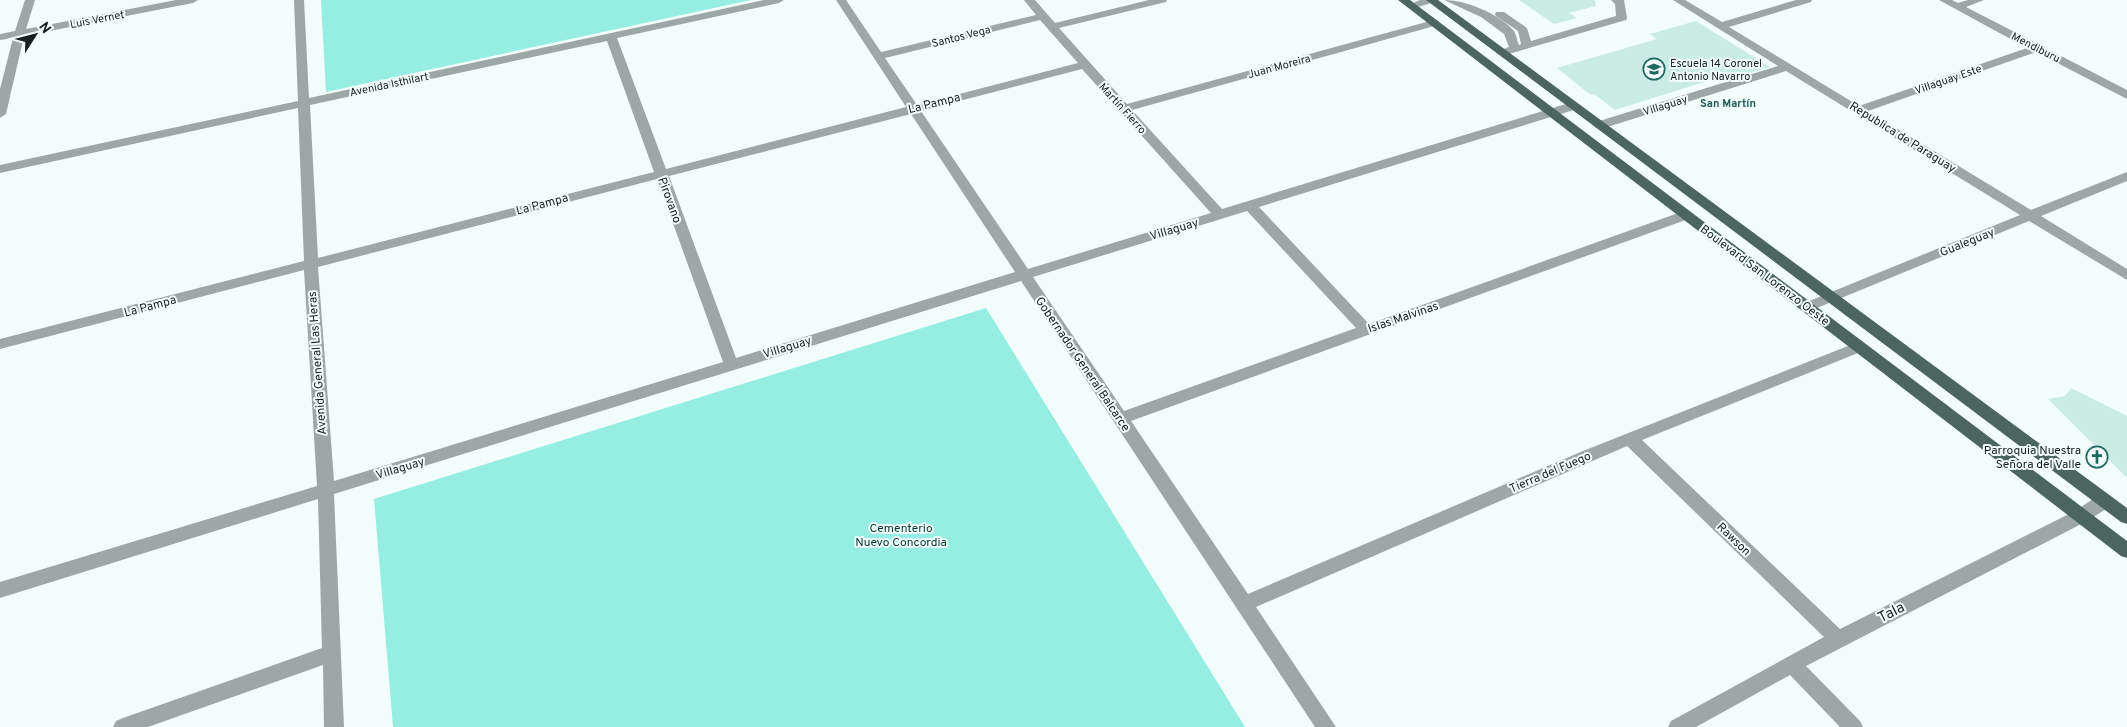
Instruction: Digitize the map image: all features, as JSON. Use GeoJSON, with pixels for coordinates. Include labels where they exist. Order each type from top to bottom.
{"type":"FeatureCollection","features":[{"type":"Feature","properties":{"kind":"main road","name":"Boulevard San Lorenzo Oeste"},"geometry":{"type":"LineString","coordinates":[[1431,0],[1509,51],[1573,106],[2127,517]]}},
{"type":"Feature","properties":{"kind":"main road","name":"Boulevard San Lorenzo Oeste"},"geometry":{"type":"LineString","coordinates":[[1407,3],[2127,551]]}},
{"type":"Feature","properties":{"kind":"street"},"geometry":{"type":"LineString","coordinates":[[0,114],[3,93],[30,0]]}},
{"type":"Feature","properties":{"kind":"street","name":"Luis Vernet"},"geometry":{"type":"LineString","coordinates":[[0,38],[193,0]]}},
{"type":"Feature","properties":{"kind":"street","name":"Avenida General Las Heras"},"geometry":{"type":"LineString","coordinates":[[299,0],[311,264],[326,491],[334,727]]}},
{"type":"Feature","properties":{"kind":"street","name":"Avenida Isthilart"},"geometry":{"type":"LineString","coordinates":[[0,169],[779,0]]}},
{"type":"Feature","properties":{"kind":"street","name":"Gobernador General Balcarce"},"geometry":{"type":"LineString","coordinates":[[841,0],[1326,727]]}},
{"type":"Feature","properties":{"kind":"street","name":"Martín Fierro"},"geometry":{"type":"LineString","coordinates":[[1029,0],[1220,215]]}},
{"type":"Feature","properties":{"kind":"street"},"geometry":{"type":"LineString","coordinates":[[1052,27],[1162,0]]}},
{"type":"Feature","properties":{"kind":"street"},"geometry":{"type":"LineString","coordinates":[[1407,3],[1431,0]]}},
{"type":"Feature","properties":{"kind":"street"},"geometry":{"type":"LineString","coordinates":[[1449,0],[1485,14],[1508,32],[1509,51],[1622,18],[1620,2],[1616,0]]}},
{"type":"Feature","properties":{"kind":"street"},"geometry":{"type":"LineString","coordinates":[[1469,0],[1496,11],[1523,30],[1527,45]]}},
{"type":"Feature","properties":{"kind":"street","name":"Republica de Paraguay"},"geometry":{"type":"LineString","coordinates":[[1678,0],[2127,275]]}},
{"type":"Feature","properties":{"kind":"street"},"geometry":{"type":"LineString","coordinates":[[1720,26],[1807,0]]}},
{"type":"Feature","properties":{"kind":"street","name":"Mendiburu"},"geometry":{"type":"LineString","coordinates":[[1944,0],[2127,94]]}},
{"type":"Feature","properties":{"kind":"street"},"geometry":{"type":"LineString","coordinates":[[1958,7],[1980,0]]}},
{"type":"Feature","properties":{"kind":"street","name":"Santos Vega"},"geometry":{"type":"LineString","coordinates":[[878,56],[1043,16]]}},
{"type":"Feature","properties":{"kind":"street","name":"Juan Moreira"},"geometry":{"type":"LineString","coordinates":[[1124,108],[1434,23]]}},
{"type":"Feature","properties":{"kind":"street","name":"Pirovano"},"geometry":{"type":"LineString","coordinates":[[611,36],[731,364]]}},
{"type":"Feature","properties":{"kind":"street","name":"Villaguay Este"},"geometry":{"type":"LineString","coordinates":[[1859,110],[2037,48]]}},
{"type":"Feature","properties":{"kind":"street","name":"La Pampa"},"geometry":{"type":"LineString","coordinates":[[0,344],[1085,65]]}},
{"type":"Feature","properties":{"kind":"street","name":"Villaguay"},"geometry":{"type":"LineString","coordinates":[[1600,125],[1787,67]]}},
{"type":"Feature","properties":{"kind":"street","name":"Villaguay"},"geometry":{"type":"LineString","coordinates":[[0,590],[1573,106]]}},
{"type":"Feature","properties":{"kind":"street","name":"Gualeguay"},"geometry":{"type":"LineString","coordinates":[[1806,307],[2127,176]]}},
{"type":"Feature","properties":{"kind":"street"},"geometry":{"type":"LineString","coordinates":[[1250,205],[1366,330]]}},
{"type":"Feature","properties":{"kind":"street","name":"Islas Malvinas"},"geometry":{"type":"LineString","coordinates":[[1120,419],[1686,215]]}},
{"type":"Feature","properties":{"kind":"street","name":"Tierra del Fuego"},"geometry":{"type":"LineString","coordinates":[[1244,604],[1630,438],[1858,347]]}},
{"type":"Feature","properties":{"kind":"street","name":"Rawson"},"geometry":{"type":"LineString","coordinates":[[1630,438],[1838,640]]}},
{"type":"Feature","properties":{"kind":"street","name":"Tala"},"geometry":{"type":"LineString","coordinates":[[1678,727],[1838,640],[2081,516],[2106,501]]}},
{"type":"Feature","properties":{"kind":"street"},"geometry":{"type":"LineString","coordinates":[[124,727],[332,653]]}},
{"type":"Feature","properties":{"kind":"street"},"geometry":{"type":"LineString","coordinates":[[1793,666],[1853,727]]}},
{"type":"Feature","properties":{"kind":"green space"},"geometry":{"type":"Polygon","coordinates":[[[321,0],[751,0],[326,92],[321,0]]]}},
{"type":"Feature","properties":{"kind":"green space","name":"Cementerio Nuevo Concordia"},"geometry":{"type":"Polygon","coordinates":[[[986,308],[1245,727],[393,727],[374,499],[986,308]]]}},
{"type":"Feature","properties":{"kind":"building"},"geometry":{"type":"Polygon","coordinates":[[[1519,0],[1595,0],[1596,6],[1569,13],[1577,18],[1554,24],[1519,0]]]}},
{"type":"Feature","properties":{"kind":"building","name":"Escuela 14 Coronel Antonio Navarro"},"geometry":{"type":"Polygon","coordinates":[[[1696,21],[1770,67],[1722,81],[1717,78],[1615,110],[1594,94],[1591,95],[1557,68],[1657,39],[1650,34],[1696,21]]]}},
{"type":"Feature","properties":{"kind":"building"},"geometry":{"type":"Polygon","coordinates":[[[2071,388],[2127,416],[2127,478],[2048,399],[2065,396],[2071,388]]]}},
{"type":"Feature","properties":{"kind":"place","name":"Escuela 14 Coronel Antonio Navarro"},"geometry":{"type":"Point","coordinates":[1654,69]}},
{"type":"Feature","properties":{"kind":"place","name":"Parroquia Nuestra Señora del Valle"},"geometry":{"type":"Point","coordinates":[2097,457]}},
{"type":"Feature","properties":{"kind":"district","name":"San Martín"},"geometry":{"type":"Point","coordinates":[1728,103]}}]}
